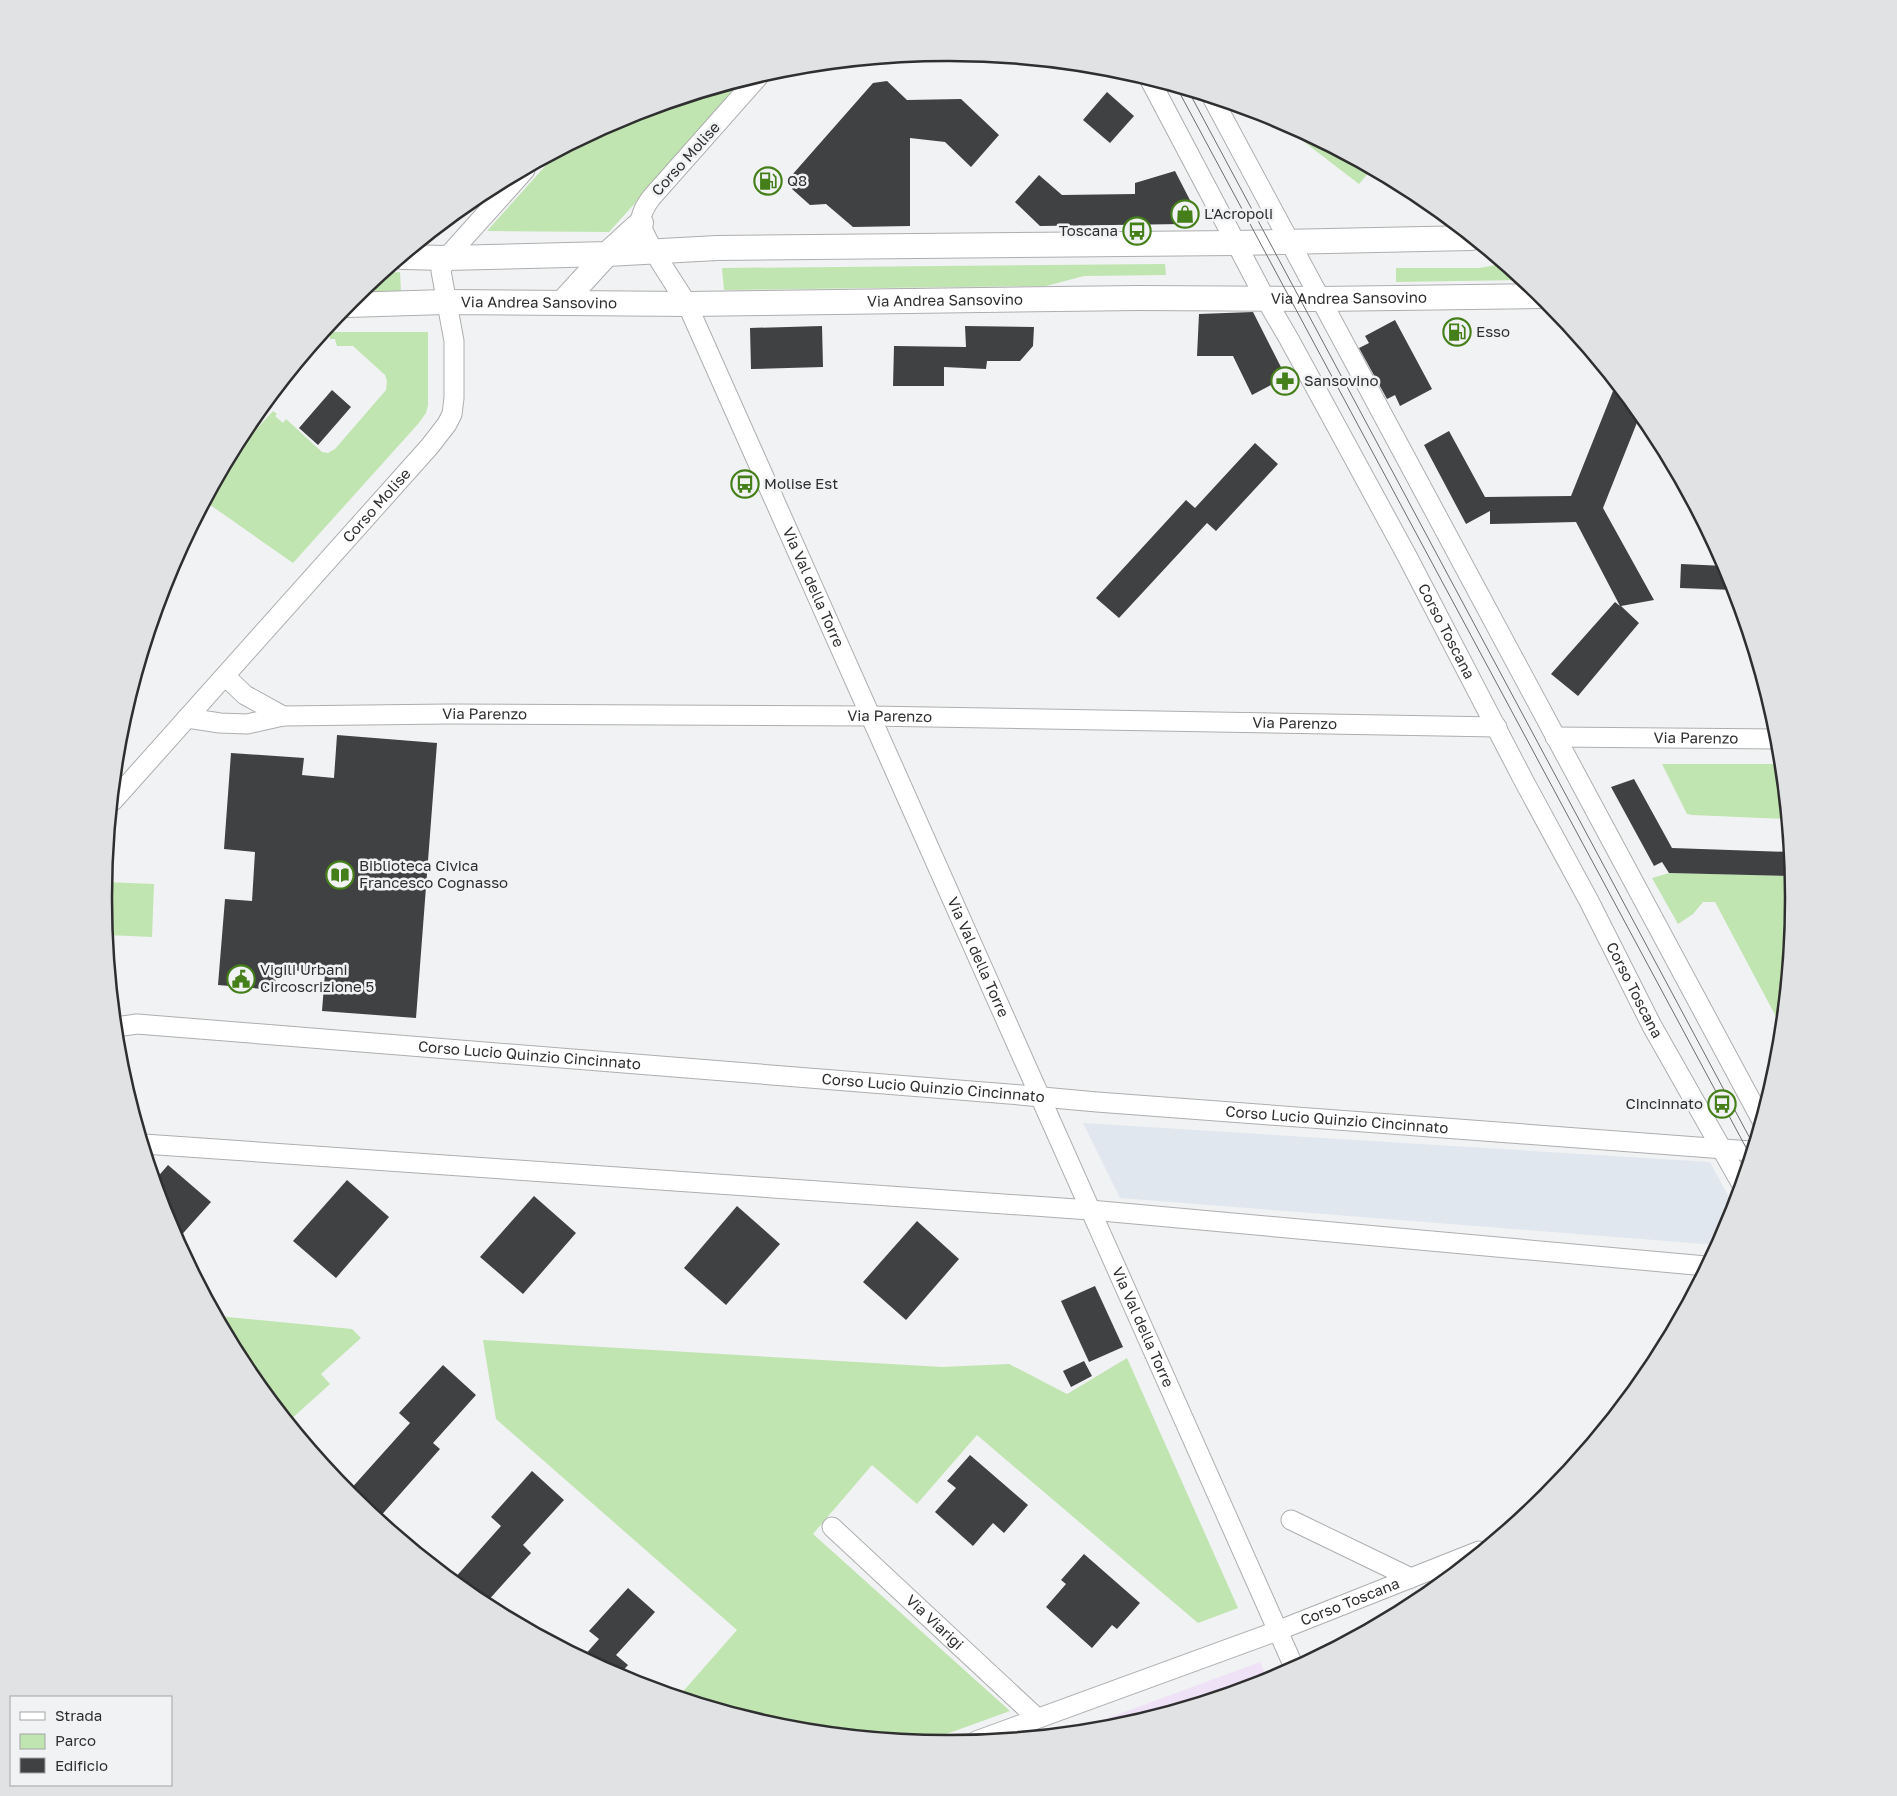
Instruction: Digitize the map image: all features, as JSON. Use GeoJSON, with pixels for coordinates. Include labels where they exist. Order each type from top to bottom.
{"type":"FeatureCollection","features":[{"type":"Feature","properties":{"kind":"main road"},"geometry":{"type":"LineString","coordinates":[[564,302],[606,254],[641,223]]}},
{"type":"Feature","properties":{"kind":"main road"},"geometry":{"type":"LineString","coordinates":[[411,257],[606,254],[717,248],[1235,243],[1463,238]]}},
{"type":"Feature","properties":{"kind":"main road","name":"Via Andrea Sansovino"},"geometry":{"type":"LineString","coordinates":[[358,305],[445,302],[687,304],[1138,298],[1321,299],[1529,296]]}},
{"type":"Feature","properties":{"kind":"street","name":"Corso Molise"},"geometry":{"type":"LineString","coordinates":[[641,223],[644,209],[651,198],[751,85]]}},
{"type":"Feature","properties":{"kind":"street","name":"Corso Toscana"},"geometry":{"type":"LineString","coordinates":[[1154,87],[1235,243],[1408,556],[1525,783],[1589,901],[1652,1026],[1737,1177]]}},
{"type":"Feature","properties":{"kind":"street"},"geometry":{"type":"LineString","coordinates":[[1217,106],[1758,1113]]}},
{"type":"Feature","properties":{"kind":"street"},"geometry":{"type":"LineString","coordinates":[[446,258],[512,184]]}},
{"type":"Feature","properties":{"kind":"street"},"geometry":{"type":"LineString","coordinates":[[641,223],[654,251]]}},
{"type":"Feature","properties":{"kind":"street","name":"Via Val della Torre"},"geometry":{"type":"LineString","coordinates":[[654,251],[687,304],[1291,1661]]}},
{"type":"Feature","properties":{"kind":"street","name":"Corso Molise"},"geometry":{"type":"LineString","coordinates":[[118,795],[430,446],[447,424],[452,414],[454,398],[454,341],[445,302],[441,271],[446,258]]}},
{"type":"Feature","properties":{"kind":"street","name":"Via Parenzo"},"geometry":{"type":"LineString","coordinates":[[225,676],[245,695],[283,716]]}},
{"type":"Feature","properties":{"kind":"street","name":"Via Parenzo"},"geometry":{"type":"LineString","coordinates":[[186,718],[220,723],[247,724],[283,716],[467,714],[870,716],[1497,727]]}},
{"type":"Feature","properties":{"kind":"street","name":"Via Parenzo"},"geometry":{"type":"LineString","coordinates":[[1555,737],[1770,739]]}},
{"type":"Feature","properties":{"kind":"street","name":"Corso Lucio Quinzio Cincinnato"},"geometry":{"type":"LineString","coordinates":[[122,1026],[137,1024],[990,1092],[1040,1098],[1746,1151]]}},
{"type":"Feature","properties":{"kind":"street"},"geometry":{"type":"LineString","coordinates":[[149,1144],[1090,1210],[1700,1265]]}},
{"type":"Feature","properties":{"kind":"street"},"geometry":{"type":"LineString","coordinates":[[1291,1520],[1411,1578]]}},
{"type":"Feature","properties":{"kind":"street","name":"Via Viarigi"},"geometry":{"type":"LineString","coordinates":[[832,1528],[1037,1718]]}},
{"type":"Feature","properties":{"kind":"street","name":"Corso Toscana"},"geometry":{"type":"LineString","coordinates":[[997,1733],[1277,1631],[1464,1557]]}},
{"type":"Feature","properties":{"kind":"shaded area"},"geometry":{"type":"Polygon","coordinates":[[[1083,1123],[1710,1162],[1729,1198],[1710,1244],[1120,1198],[1083,1123]]]}},
{"type":"Feature","properties":{"kind":"shaded area"},"geometry":{"type":"Polygon","coordinates":[[[1260,1662],[1265,1673],[1165,1706],[1100,1721],[1260,1662]]]}},
{"type":"Feature","properties":{"kind":"green space"},"geometry":{"type":"Polygon","coordinates":[[[738,88],[609,232],[487,231],[547,164],[628,125],[680,106],[738,88]]]}},
{"type":"Feature","properties":{"kind":"green space"},"geometry":{"type":"Polygon","coordinates":[[[1302,140],[1368,174],[1359,184],[1302,140]]]}},
{"type":"Feature","properties":{"kind":"green space"},"geometry":{"type":"Polygon","coordinates":[[[1165,264],[1166,275],[1084,276],[1046,286],[724,290],[722,268],[1165,264]]]}},
{"type":"Feature","properties":{"kind":"green space"},"geometry":{"type":"Polygon","coordinates":[[[1495,265],[1512,280],[1396,282],[1396,268],[1479,268],[1495,265]]]}},
{"type":"Feature","properties":{"kind":"green space"},"geometry":{"type":"Polygon","coordinates":[[[393,272],[400,272],[401,291],[372,292],[393,272]]]}},
{"type":"Feature","properties":{"kind":"green space"},"geometry":{"type":"Polygon","coordinates":[[[332,332],[428,332],[428,405],[426,413],[418,424],[293,563],[210,505],[253,434],[273,411],[277,414],[275,416],[283,423],[286,419],[322,452],[328,453],[335,449],[386,390],[387,381],[385,375],[353,346],[337,346],[335,339],[330,339],[332,332]]]}},
{"type":"Feature","properties":{"kind":"green space"},"geometry":{"type":"Polygon","coordinates":[[[1662,764],[1774,764],[1781,819],[1687,814],[1662,764]]]}},
{"type":"Feature","properties":{"kind":"green space"},"geometry":{"type":"Polygon","coordinates":[[[1669,873],[1784,876],[1783,953],[1776,1017],[1715,902],[1703,902],[1693,914],[1678,924],[1652,878],[1669,873]]]}},
{"type":"Feature","properties":{"kind":"green space"},"geometry":{"type":"Polygon","coordinates":[[[113,882],[154,884],[152,937],[113,935],[113,882]]]}},
{"type":"Feature","properties":{"kind":"green space"},"geometry":{"type":"Polygon","coordinates":[[[224,1317],[352,1329],[361,1338],[321,1374],[330,1384],[293,1417],[253,1363],[224,1317]]]}},
{"type":"Feature","properties":{"kind":"green space"},"geometry":{"type":"Polygon","coordinates":[[[483,1340],[942,1367],[1009,1364],[1067,1394],[1127,1358],[1238,1608],[1198,1623],[977,1435],[917,1504],[872,1465],[813,1534],[1010,1711],[944,1735],[839,1728],[785,1719],[732,1706],[683,1691],[737,1630],[496,1419],[483,1340]]]}},
{"type":"Feature","properties":{"kind":"building"},"geometry":{"type":"Polygon","coordinates":[[[887,81],[907,100],[961,99],[999,135],[971,167],[945,142],[910,138],[910,226],[853,227],[826,204],[810,205],[792,189],[792,175],[873,83],[887,81]]]}},
{"type":"Feature","properties":{"kind":"building"},"geometry":{"type":"Polygon","coordinates":[[[1107,92],[1134,116],[1110,143],[1083,120],[1107,92]]]}},
{"type":"Feature","properties":{"kind":"building"},"geometry":{"type":"Polygon","coordinates":[[[1175,171],[1194,208],[1184,224],[1040,226],[1015,202],[1039,175],[1062,195],[1135,194],[1135,183],[1175,171]]]}},
{"type":"Feature","properties":{"kind":"building"},"geometry":{"type":"Polygon","coordinates":[[[1253,312],[1286,377],[1252,395],[1233,356],[1197,356],[1199,314],[1253,312]]]}},
{"type":"Feature","properties":{"kind":"building"},"geometry":{"type":"Polygon","coordinates":[[[1395,320],[1432,389],[1400,406],[1395,395],[1387,399],[1359,348],[1369,343],[1365,336],[1395,320]]]}},
{"type":"Feature","properties":{"kind":"building"},"geometry":{"type":"Polygon","coordinates":[[[822,326],[823,367],[751,369],[750,328],[822,326]]]}},
{"type":"Feature","properties":{"kind":"building"},"geometry":{"type":"Polygon","coordinates":[[[965,326],[1034,327],[1033,346],[1020,361],[987,361],[986,369],[944,367],[944,386],[893,386],[894,346],[966,347],[965,326]]]}},
{"type":"Feature","properties":{"kind":"building"},"geometry":{"type":"Polygon","coordinates":[[[332,390],[351,407],[318,445],[299,428],[332,390]]]}},
{"type":"Feature","properties":{"kind":"building"},"geometry":{"type":"Polygon","coordinates":[[[1613,391],[1637,423],[1603,508],[1654,600],[1621,606],[1639,623],[1578,696],[1551,674],[1615,602],[1620,606],[1576,522],[1490,524],[1490,511],[1466,524],[1424,445],[1449,431],[1485,497],[1571,496],[1613,391]]]}},
{"type":"Feature","properties":{"kind":"building"},"geometry":{"type":"Polygon","coordinates":[[[1255,443],[1278,464],[1216,531],[1207,523],[1119,618],[1096,598],[1186,500],[1195,508],[1255,443]]]}},
{"type":"Feature","properties":{"kind":"building"},"geometry":{"type":"Polygon","coordinates":[[[1681,564],[1716,566],[1726,590],[1680,588],[1681,564]]]}},
{"type":"Feature","properties":{"kind":"building","name":"Biblioteca Civica Francesco Cognasso"},"geometry":{"type":"Polygon","coordinates":[[[337,735],[437,743],[416,1018],[322,1011],[325,973],[276,969],[275,990],[218,985],[225,899],[252,901],[255,852],[224,849],[231,753],[304,758],[302,775],[334,778],[337,735]]]}},
{"type":"Feature","properties":{"kind":"building"},"geometry":{"type":"Polygon","coordinates":[[[1634,779],[1672,848],[1783,852],[1784,876],[1669,873],[1662,862],[1654,866],[1611,787],[1634,779]]]}},
{"type":"Feature","properties":{"kind":"building"},"geometry":{"type":"Polygon","coordinates":[[[168,1165],[211,1202],[182,1234],[175,1218],[159,1175],[168,1165]]]}},
{"type":"Feature","properties":{"kind":"building"},"geometry":{"type":"Polygon","coordinates":[[[347,1180],[389,1217],[336,1278],[293,1241],[347,1180]]]}},
{"type":"Feature","properties":{"kind":"building"},"geometry":{"type":"Polygon","coordinates":[[[534,1196],[576,1233],[523,1294],[480,1257],[534,1196]]]}},
{"type":"Feature","properties":{"kind":"building"},"geometry":{"type":"Polygon","coordinates":[[[737,1206],[780,1244],[726,1305],[684,1268],[737,1206]]]}},
{"type":"Feature","properties":{"kind":"building"},"geometry":{"type":"Polygon","coordinates":[[[917,1221],[959,1259],[906,1320],[863,1282],[917,1221]]]}},
{"type":"Feature","properties":{"kind":"building"},"geometry":{"type":"Polygon","coordinates":[[[1095,1286],[1123,1347],[1089,1362],[1061,1301],[1095,1286]]]}},
{"type":"Feature","properties":{"kind":"building"},"geometry":{"type":"Polygon","coordinates":[[[1084,1361],[1092,1376],[1071,1387],[1063,1371],[1084,1361]]]}},
{"type":"Feature","properties":{"kind":"building"},"geometry":{"type":"Polygon","coordinates":[[[443,1365],[476,1395],[433,1443],[440,1449],[383,1514],[353,1486],[410,1423],[399,1413],[443,1365]]]}},
{"type":"Feature","properties":{"kind":"building"},"geometry":{"type":"Polygon","coordinates":[[[970,1455],[1028,1505],[1004,1533],[993,1523],[973,1546],[935,1512],[956,1488],[947,1481],[970,1455]]]}},
{"type":"Feature","properties":{"kind":"building"},"geometry":{"type":"Polygon","coordinates":[[[532,1471],[564,1500],[523,1545],[531,1553],[490,1598],[457,1575],[501,1526],[491,1517],[532,1471]]]}},
{"type":"Feature","properties":{"kind":"building"},"geometry":{"type":"Polygon","coordinates":[[[1084,1554],[1140,1603],[1117,1629],[1112,1625],[1092,1648],[1046,1607],[1066,1584],[1061,1580],[1084,1554]]]}},
{"type":"Feature","properties":{"kind":"building"},"geometry":{"type":"Polygon","coordinates":[[[628,1588],[655,1612],[616,1655],[628,1665],[624,1669],[587,1652],[599,1639],[589,1631],[628,1588]]]}},
{"type":"Feature","properties":{"kind":"tram line"},"geometry":{"type":"LineString","coordinates":[[1181,95],[1747,1149]]}},
{"type":"Feature","properties":{"kind":"tram line"},"geometry":{"type":"LineString","coordinates":[[1192,98],[1750,1138]]}},
{"type":"Feature","properties":{"kind":"place","name":"Q8"},"geometry":{"type":"Point","coordinates":[768,181]}},
{"type":"Feature","properties":{"kind":"place","name":"L'Acropoli"},"geometry":{"type":"Point","coordinates":[1185,214]}},
{"type":"Feature","properties":{"kind":"place","name":"Toscana"},"geometry":{"type":"Point","coordinates":[1137,231]}},
{"type":"Feature","properties":{"kind":"place","name":"Esso"},"geometry":{"type":"Point","coordinates":[1457,332]}},
{"type":"Feature","properties":{"kind":"place","name":"Sansovino"},"geometry":{"type":"Point","coordinates":[1285,381]}},
{"type":"Feature","properties":{"kind":"place","name":"Molise Est"},"geometry":{"type":"Point","coordinates":[745,484]}},
{"type":"Feature","properties":{"kind":"place","name":"Biblioteca Civica Francesco Cognasso"},"geometry":{"type":"Point","coordinates":[340,875]}},
{"type":"Feature","properties":{"kind":"place","name":"Vigili Urbani Circoscrizione 5"},"geometry":{"type":"Point","coordinates":[241,979]}},
{"type":"Feature","properties":{"kind":"place","name":"Cincinnato"},"geometry":{"type":"Point","coordinates":[1722,1104]}}]}
